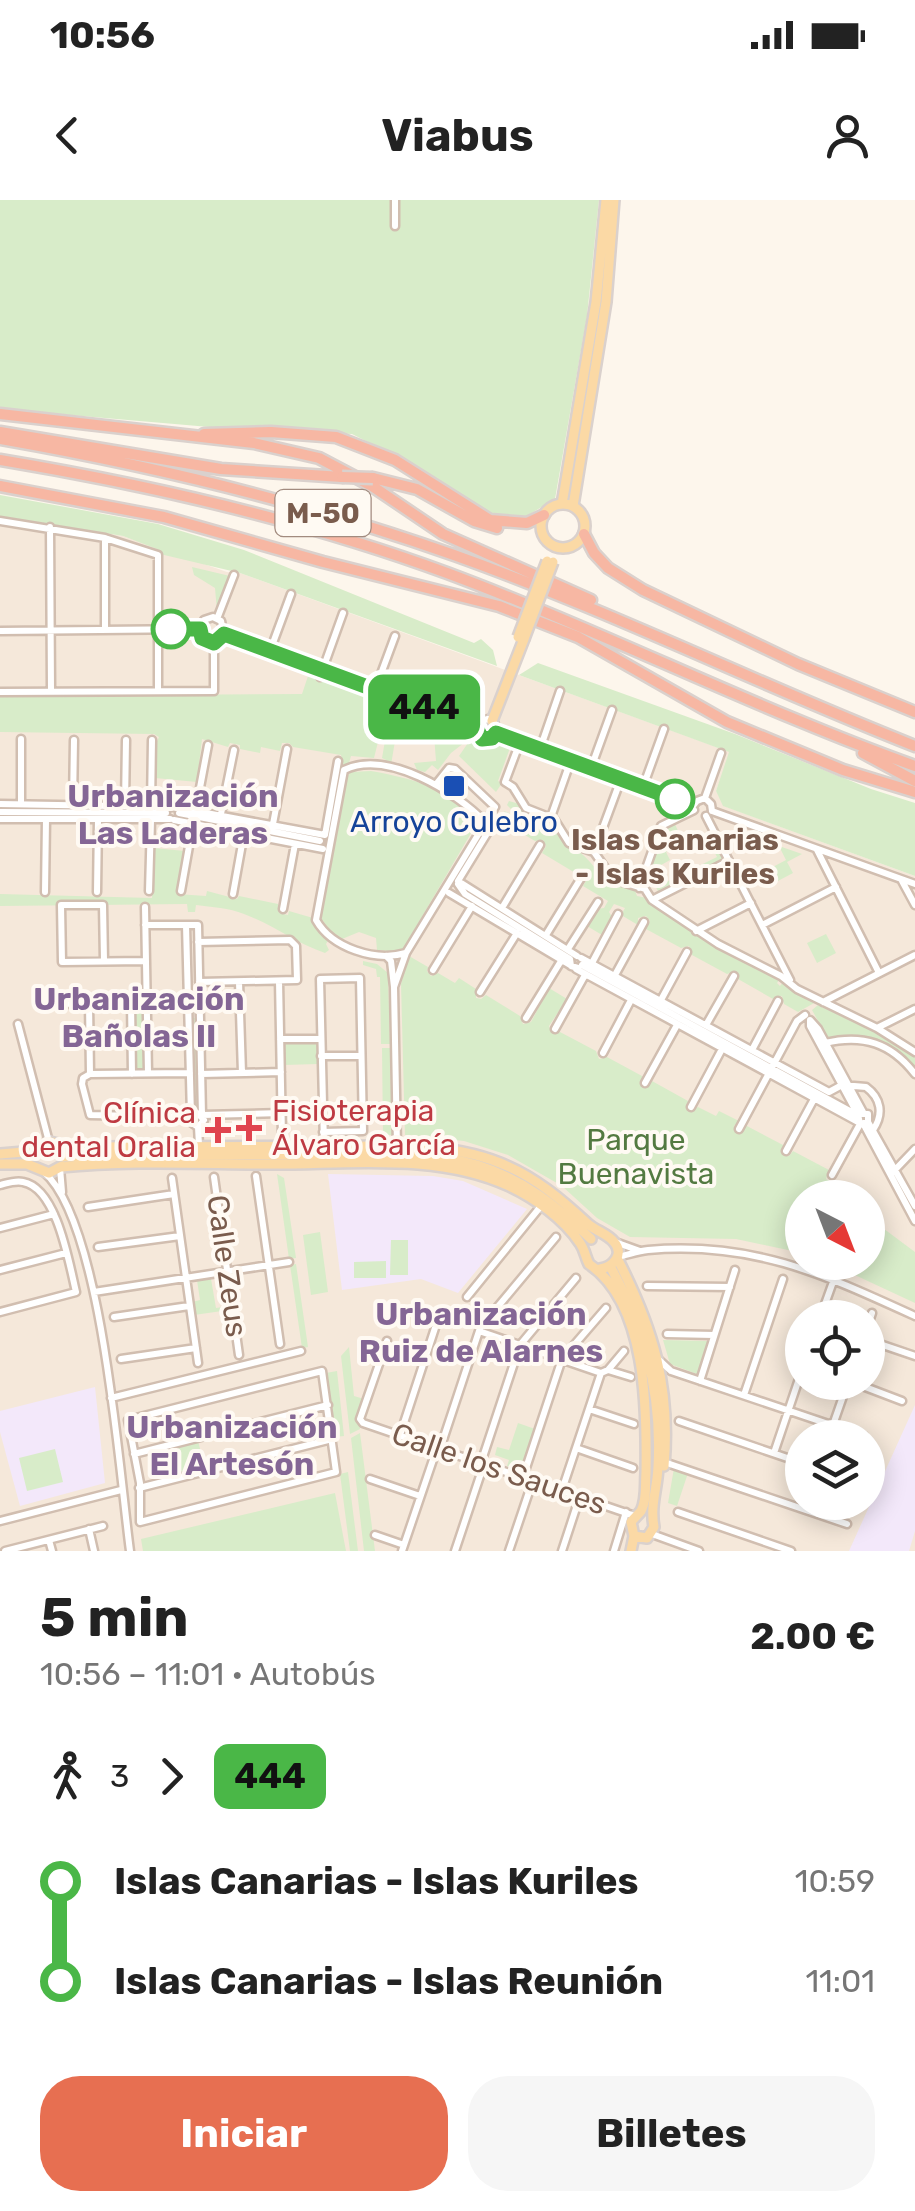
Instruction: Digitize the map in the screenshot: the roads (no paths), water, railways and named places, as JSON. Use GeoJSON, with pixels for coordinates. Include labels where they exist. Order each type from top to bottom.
{"type":"FeatureCollection","features":[{"type":"Feature","properties":{"kind":"highway"},"geometry":{"type":"LineString","coordinates":[[0,414],[278,446],[320,458],[372,486],[443,534],[620,613],[634,625]]}},
{"type":"Feature","properties":{"kind":"highway"},"geometry":{"type":"LineString","coordinates":[[0,432],[222,469],[373,478],[417,490],[486,526],[517,527],[544,515]]}},
{"type":"Feature","properties":{"kind":"highway"},"geometry":{"type":"LineString","coordinates":[[142,432],[272,432],[336,438],[396,460],[490,520],[528,523]]}},
{"type":"Feature","properties":{"kind":"highway","name":"M-50"},"geometry":{"type":"LineString","coordinates":[[0,440],[190,477],[324,513],[452,554],[634,625],[752,680],[915,746]]}},
{"type":"Feature","properties":{"kind":"highway","name":"M-50"},"geometry":{"type":"LineString","coordinates":[[0,460],[132,484],[314,531],[445,572],[840,740],[915,766]]}},
{"type":"Feature","properties":{"kind":"highway"},"geometry":{"type":"LineString","coordinates":[[0,486],[164,517],[499,606],[578,637],[727,722],[844,770],[915,792]]}},
{"type":"Feature","properties":{"kind":"highway"},"geometry":{"type":"LineString","coordinates":[[584,534],[608,568],[644,590],[798,664],[915,712]]}},
{"type":"Feature","properties":{"kind":"highway"},"geometry":{"type":"LineString","coordinates":[[840,740],[915,782]]}},
{"type":"Feature","properties":{"kind":"main road"},"geometry":{"type":"LineString","coordinates":[[562,504],[596,302],[606,200]]}},
{"type":"Feature","properties":{"kind":"main road"},"geometry":{"type":"LineString","coordinates":[[573,506],[606,302],[614,200]]}},
{"type":"Feature","properties":{"kind":"main road"},"geometry":{"type":"LineString","coordinates":[[549,542],[563,547],[576,544],[584,534],[582,514],[573,506],[562,504],[552,506],[544,515],[541,527],[549,542],[550,562]]}},
{"type":"Feature","properties":{"kind":"main road"},"geometry":{"type":"LineString","coordinates":[[490,720],[550,562],[563,547]]}},
{"type":"Feature","properties":{"kind":"main road"},"geometry":{"type":"LineString","coordinates":[[54,1144],[62,1164]]}},
{"type":"Feature","properties":{"kind":"main road"},"geometry":{"type":"LineString","coordinates":[[0,1154],[36,1151],[54,1144],[397,1146],[463,1152],[500,1163],[548,1189],[615,1242],[613,1263],[644,1380],[651,1490]]}},
{"type":"Feature","properties":{"kind":"main road"},"geometry":{"type":"LineString","coordinates":[[36,1151],[34,1158],[40,1170]]}},
{"type":"Feature","properties":{"kind":"main road"},"geometry":{"type":"LineString","coordinates":[[0,1164],[28,1164],[52,1172],[62,1164],[285,1155],[449,1158],[496,1171],[527,1186],[553,1204],[590,1240]]}},
{"type":"Feature","properties":{"kind":"main road"},"geometry":{"type":"LineString","coordinates":[[62,1164],[423,1164],[509,1186],[542,1206],[572,1233],[589,1264],[613,1263]]}},
{"type":"Feature","properties":{"kind":"main road"},"geometry":{"type":"LineString","coordinates":[[584,1250],[590,1240],[604,1236]]}},
{"type":"Feature","properties":{"kind":"main road"},"geometry":{"type":"LineString","coordinates":[[613,1263],[645,1315],[662,1380],[664,1462],[631,1527],[644,1536]]}},
{"type":"Feature","properties":{"kind":"main road"},"geometry":{"type":"LineString","coordinates":[[613,1263],[646,1347],[654,1387],[657,1446],[651,1490]]}},
{"type":"Feature","properties":{"kind":"main road"},"geometry":{"type":"LineString","coordinates":[[630,1551],[654,1524],[638,1514]]}},
{"type":"Feature","properties":{"kind":"main road"},"geometry":{"type":"LineString","coordinates":[[641,1551],[644,1536]]}},
{"type":"Feature","properties":{"kind":"street"},"geometry":{"type":"LineString","coordinates":[[395,200],[396,226]]}},
{"type":"Feature","properties":{"kind":"street"},"geometry":{"type":"LineString","coordinates":[[0,521],[105,538],[155,553],[158,691]]}},
{"type":"Feature","properties":{"kind":"street"},"geometry":{"type":"LineString","coordinates":[[50,527],[51,691]]}},
{"type":"Feature","properties":{"kind":"street"},"geometry":{"type":"LineString","coordinates":[[105,538],[105,630]]}},
{"type":"Feature","properties":{"kind":"street"},"geometry":{"type":"LineString","coordinates":[[218,618],[234,575]]}},
{"type":"Feature","properties":{"kind":"street"},"geometry":{"type":"LineString","coordinates":[[270,651],[291,594]]}},
{"type":"Feature","properties":{"kind":"street"},"geometry":{"type":"LineString","coordinates":[[321,673],[342,613]]}},
{"type":"Feature","properties":{"kind":"street"},"geometry":{"type":"LineString","coordinates":[[214,643],[202,638],[200,629],[208,618],[218,618]]}},
{"type":"Feature","properties":{"kind":"street"},"geometry":{"type":"LineString","coordinates":[[0,692],[214,691],[214,643],[224,634],[218,618]]}},
{"type":"Feature","properties":{"kind":"street"},"geometry":{"type":"LineString","coordinates":[[0,631],[200,629]]}},
{"type":"Feature","properties":{"kind":"street"},"geometry":{"type":"LineString","coordinates":[[224,634],[321,673],[476,727],[482,739],[492,738],[496,733]]}},
{"type":"Feature","properties":{"kind":"street"},"geometry":{"type":"LineString","coordinates":[[375,690],[395,636]]}},
{"type":"Feature","properties":{"kind":"street"},"geometry":{"type":"LineString","coordinates":[[540,749],[560,691]]}},
{"type":"Feature","properties":{"kind":"street"},"geometry":{"type":"LineString","coordinates":[[591,768],[612,710]]}},
{"type":"Feature","properties":{"kind":"street"},"geometry":{"type":"LineString","coordinates":[[476,727],[481,721],[490,720],[496,733],[643,787],[694,808],[698,816],[709,814],[915,884]]}},
{"type":"Feature","properties":{"kind":"street"},"geometry":{"type":"LineString","coordinates":[[643,787],[664,730]]}},
{"type":"Feature","properties":{"kind":"street"},"geometry":{"type":"LineString","coordinates":[[22,740],[18,808],[22,819]]}},
{"type":"Feature","properties":{"kind":"street"},"geometry":{"type":"LineString","coordinates":[[72,804],[74,740]]}},
{"type":"Feature","properties":{"kind":"street"},"geometry":{"type":"LineString","coordinates":[[126,740],[122,809],[128,820]]}},
{"type":"Feature","properties":{"kind":"street"},"geometry":{"type":"LineString","coordinates":[[151,806],[152,740]]}},
{"type":"Feature","properties":{"kind":"street"},"geometry":{"type":"LineString","coordinates":[[520,742],[505,782],[526,808],[551,817],[568,843],[594,852],[613,879],[646,890],[652,900],[696,931],[915,1052]]}},
{"type":"Feature","properties":{"kind":"street"},"geometry":{"type":"LineString","coordinates":[[196,809],[208,745]]}},
{"type":"Feature","properties":{"kind":"street"},"geometry":{"type":"LineString","coordinates":[[220,821],[234,750]]}},
{"type":"Feature","properties":{"kind":"street"},"geometry":{"type":"LineString","coordinates":[[273,832],[287,750]]}},
{"type":"Feature","properties":{"kind":"street"},"geometry":{"type":"LineString","coordinates":[[705,798],[722,753]]}},
{"type":"Feature","properties":{"kind":"street"},"geometry":{"type":"LineString","coordinates":[[551,817],[571,760]]}},
{"type":"Feature","properties":{"kind":"street"},"geometry":{"type":"LineString","coordinates":[[397,1146],[392,961],[344,944],[318,925],[316,912],[325,837],[340,766],[376,766],[437,783],[486,824]]}},
{"type":"Feature","properties":{"kind":"street"},"geometry":{"type":"LineString","coordinates":[[437,783],[450,768],[455,769],[495,807],[457,889],[440,896]]}},
{"type":"Feature","properties":{"kind":"street"},"geometry":{"type":"LineString","coordinates":[[594,852],[621,779]]}},
{"type":"Feature","properties":{"kind":"street"},"geometry":{"type":"LineString","coordinates":[[640,888],[661,826],[705,798]]}},
{"type":"Feature","properties":{"kind":"street"},"geometry":{"type":"LineString","coordinates":[[705,798],[712,804],[709,814],[729,861],[792,984]]}},
{"type":"Feature","properties":{"kind":"street"},"geometry":{"type":"LineString","coordinates":[[0,804],[39,812],[79,812],[128,820],[151,820],[196,809],[247,830],[325,837]]}},
{"type":"Feature","properties":{"kind":"street"},"geometry":{"type":"LineString","coordinates":[[39,812],[47,804]]}},
{"type":"Feature","properties":{"kind":"street"},"geometry":{"type":"LineString","coordinates":[[0,816],[18,808],[72,804],[220,821]]}},
{"type":"Feature","properties":{"kind":"street"},"geometry":{"type":"LineString","coordinates":[[95,805],[100,816],[97,892]]}},
{"type":"Feature","properties":{"kind":"street"},"geometry":{"type":"LineString","coordinates":[[0,816],[70,819],[151,806],[193,824],[244,818],[295,844],[325,851]]}},
{"type":"Feature","properties":{"kind":"street"},"geometry":{"type":"LineString","coordinates":[[70,819],[79,812]]}},
{"type":"Feature","properties":{"kind":"street"},"geometry":{"type":"LineString","coordinates":[[233,894],[247,830],[244,818]]}},
{"type":"Feature","properties":{"kind":"street"},"geometry":{"type":"LineString","coordinates":[[45,892],[46,819]]}},
{"type":"Feature","properties":{"kind":"street"},"geometry":{"type":"LineString","coordinates":[[394,987],[406,953],[440,896],[486,824],[496,819]]}},
{"type":"Feature","properties":{"kind":"street"},"geometry":{"type":"LineString","coordinates":[[149,891],[151,820]]}},
{"type":"Feature","properties":{"kind":"street"},"geometry":{"type":"LineString","coordinates":[[181,890],[193,824]]}},
{"type":"Feature","properties":{"kind":"street"},"geometry":{"type":"LineString","coordinates":[[283,909],[295,844]]}},
{"type":"Feature","properties":{"kind":"street"},"geometry":{"type":"LineString","coordinates":[[502,908],[540,845]]}},
{"type":"Feature","properties":{"kind":"street"},"geometry":{"type":"LineString","coordinates":[[816,849],[879,973]]}},
{"type":"Feature","properties":{"kind":"street"},"geometry":{"type":"LineString","coordinates":[[652,900],[729,861]]}},
{"type":"Feature","properties":{"kind":"street"},"geometry":{"type":"LineString","coordinates":[[458,868],[457,889],[472,906],[516,934],[561,960],[592,962],[612,981],[635,994],[703,1031],[727,1036],[752,1050],[814,1100],[861,1119]]}},
{"type":"Feature","properties":{"kind":"street"},"geometry":{"type":"LineString","coordinates":[[543,950],[543,938],[581,878]]}},
{"type":"Feature","properties":{"kind":"street"},"geometry":{"type":"LineString","coordinates":[[902,880],[915,904]]}},
{"type":"Feature","properties":{"kind":"street"},"geometry":{"type":"LineString","coordinates":[[762,925],[836,887]]}},
{"type":"Feature","properties":{"kind":"street"},"geometry":{"type":"LineString","coordinates":[[457,889],[502,908],[576,962],[703,1031],[726,1048],[829,1092],[845,1085],[866,1086],[878,1099],[880,1114],[873,1130]]}},
{"type":"Feature","properties":{"kind":"street"},"geometry":{"type":"LineString","coordinates":[[457,889],[528,932],[568,949],[585,975],[612,981]]}},
{"type":"Feature","properties":{"kind":"street"},"geometry":{"type":"LineString","coordinates":[[568,949],[598,902]]}},
{"type":"Feature","properties":{"kind":"street"},"geometry":{"type":"LineString","coordinates":[[696,931],[752,903]]}},
{"type":"Feature","properties":{"kind":"street"},"geometry":{"type":"LineString","coordinates":[[104,961],[103,905],[61,904],[62,962],[146,961]]}},
{"type":"Feature","properties":{"kind":"street"},"geometry":{"type":"LineString","coordinates":[[145,906],[148,1073]]}},
{"type":"Feature","properties":{"kind":"street"},"geometry":{"type":"LineString","coordinates":[[433,970],[472,906]]}},
{"type":"Feature","properties":{"kind":"street"},"geometry":{"type":"LineString","coordinates":[[592,962],[618,914]]}},
{"type":"Feature","properties":{"kind":"street"},"geometry":{"type":"LineString","coordinates":[[494,920],[506,919]]}},
{"type":"Feature","properties":{"kind":"street"},"geometry":{"type":"LineString","coordinates":[[524,922],[528,932]]}},
{"type":"Feature","properties":{"kind":"street"},"geometry":{"type":"LineString","coordinates":[[612,981],[644,922]]}},
{"type":"Feature","properties":{"kind":"street"},"geometry":{"type":"LineString","coordinates":[[145,924],[198,925],[204,1122],[198,1127]]}},
{"type":"Feature","properties":{"kind":"street"},"geometry":{"type":"LineString","coordinates":[[186,925],[190,1124],[198,1127]]}},
{"type":"Feature","properties":{"kind":"street"},"geometry":{"type":"LineString","coordinates":[[480,992],[516,934]]}},
{"type":"Feature","properties":{"kind":"street"},"geometry":{"type":"LineString","coordinates":[[198,942],[290,940],[296,946],[296,980],[199,982]]}},
{"type":"Feature","properties":{"kind":"street"},"geometry":{"type":"LineString","coordinates":[[660,1007],[687,952]]}},
{"type":"Feature","properties":{"kind":"street"},"geometry":{"type":"LineString","coordinates":[[386,956],[406,953]]}},
{"type":"Feature","properties":{"kind":"street"},"geometry":{"type":"LineString","coordinates":[[822,1002],[915,955]]}},
{"type":"Feature","properties":{"kind":"street"},"geometry":{"type":"LineString","coordinates":[[526,1018],[561,960]]}},
{"type":"Feature","properties":{"kind":"street"},"geometry":{"type":"LineString","coordinates":[[556,1029],[585,975]]}},
{"type":"Feature","properties":{"kind":"street"},"geometry":{"type":"LineString","coordinates":[[703,1031],[734,976]]}},
{"type":"Feature","properties":{"kind":"street"},"geometry":{"type":"LineString","coordinates":[[324,1132],[363,1131],[360,978],[320,978],[324,1145]]}},
{"type":"Feature","properties":{"kind":"street"},"geometry":{"type":"LineString","coordinates":[[279,981],[282,1136]]}},
{"type":"Feature","properties":{"kind":"street"},"geometry":{"type":"LineString","coordinates":[[238,982],[242,1073]]}},
{"type":"Feature","properties":{"kind":"street"},"geometry":{"type":"LineString","coordinates":[[603,1052],[635,994]]}},
{"type":"Feature","properties":{"kind":"street"},"geometry":{"type":"LineString","coordinates":[[59,1004],[188,1001]]}},
{"type":"Feature","properties":{"kind":"street"},"geometry":{"type":"LineString","coordinates":[[752,1050],[778,1001]]}},
{"type":"Feature","properties":{"kind":"street"},"geometry":{"type":"LineString","coordinates":[[131,1002],[132,1074]]}},
{"type":"Feature","properties":{"kind":"street"},"geometry":{"type":"LineString","coordinates":[[89,1003],[90,1074]]}},
{"type":"Feature","properties":{"kind":"street"},"geometry":{"type":"LineString","coordinates":[[877,1028],[915,1009]]}},
{"type":"Feature","properties":{"kind":"street"},"geometry":{"type":"LineString","coordinates":[[739,1128],[798,1020],[805,1016]]}},
{"type":"Feature","properties":{"kind":"street"},"geometry":{"type":"LineString","coordinates":[[645,1083],[679,1018]]}},
{"type":"Feature","properties":{"kind":"street"},"geometry":{"type":"LineString","coordinates":[[18,1024],[54,1144]]}},
{"type":"Feature","properties":{"kind":"street"},"geometry":{"type":"LineString","coordinates":[[691,1107],[726,1048],[727,1036]]}},
{"type":"Feature","properties":{"kind":"street"},"geometry":{"type":"LineString","coordinates":[[280,1038],[321,1039]]}},
{"type":"Feature","properties":{"kind":"street"},"geometry":{"type":"LineString","coordinates":[[915,1074],[901,1057],[874,1041],[853,1038],[822,1044],[861,1119],[915,1206]]}},
{"type":"Feature","properties":{"kind":"street"},"geometry":{"type":"LineString","coordinates":[[321,1056],[361,1056]]}},
{"type":"Feature","properties":{"kind":"street"},"geometry":{"type":"LineString","coordinates":[[772,1068],[861,1119],[873,1130],[915,1221]]}},
{"type":"Feature","properties":{"kind":"street"},"geometry":{"type":"LineString","coordinates":[[202,1074],[281,1072]]}},
{"type":"Feature","properties":{"kind":"street"},"geometry":{"type":"LineString","coordinates":[[190,1073],[90,1074],[82,1084],[90,1115],[282,1112]]}},
{"type":"Feature","properties":{"kind":"street"},"geometry":{"type":"LineString","coordinates":[[786,1151],[814,1100]]}},
{"type":"Feature","properties":{"kind":"street"},"geometry":{"type":"LineString","coordinates":[[832,1175],[861,1119]]}},
{"type":"Feature","properties":{"kind":"street"},"geometry":{"type":"LineString","coordinates":[[198,1127],[199,1145]]}},
{"type":"Feature","properties":{"kind":"street"},"geometry":{"type":"LineString","coordinates":[[893,1173],[915,1150]]}},
{"type":"Feature","properties":{"kind":"street"},"geometry":{"type":"LineString","coordinates":[[62,1164],[62,1194],[94,1292],[130,1551]]}},
{"type":"Feature","properties":{"kind":"street"},"geometry":{"type":"LineString","coordinates":[[40,1170],[62,1194]]}},
{"type":"Feature","properties":{"kind":"street"},"geometry":{"type":"LineString","coordinates":[[256,1176],[280,1344]]}},
{"type":"Feature","properties":{"kind":"street","name":"Calle Zeus"},"geometry":{"type":"LineString","coordinates":[[214,1177],[240,1356]]}},
{"type":"Feature","properties":{"kind":"street"},"geometry":{"type":"LineString","coordinates":[[172,1178],[198,1363]]}},
{"type":"Feature","properties":{"kind":"street"},"geometry":{"type":"LineString","coordinates":[[0,1185],[19,1180],[30,1183],[48,1200],[76,1292],[0,1312]]}},
{"type":"Feature","properties":{"kind":"street"},"geometry":{"type":"LineString","coordinates":[[88,1206],[174,1194]]}},
{"type":"Feature","properties":{"kind":"street"},"geometry":{"type":"LineString","coordinates":[[466,1298],[542,1206]]}},
{"type":"Feature","properties":{"kind":"street"},"geometry":{"type":"LineString","coordinates":[[0,1228],[54,1214]]}},
{"type":"Feature","properties":{"kind":"street"},"geometry":{"type":"LineString","coordinates":[[98,1248],[180,1236]]}},
{"type":"Feature","properties":{"kind":"street"},"geometry":{"type":"LineString","coordinates":[[375,1535],[403,1548],[479,1331],[556,1236]]}},
{"type":"Feature","properties":{"kind":"street"},"geometry":{"type":"LineString","coordinates":[[615,1242],[642,1251]]}},
{"type":"Feature","properties":{"kind":"street"},"geometry":{"type":"LineString","coordinates":[[613,1263],[642,1251],[720,1250],[785,1263]]}},
{"type":"Feature","properties":{"kind":"street"},"geometry":{"type":"LineString","coordinates":[[0,1270],[66,1253]]}},
{"type":"Feature","properties":{"kind":"street"},"geometry":{"type":"LineString","coordinates":[[94,1292],[290,1262]]}},
{"type":"Feature","properties":{"kind":"street"},"geometry":{"type":"LineString","coordinates":[[700,1381],[735,1270]]}},
{"type":"Feature","properties":{"kind":"street"},"geometry":{"type":"LineString","coordinates":[[456,1551],[520,1346],[576,1278]]}},
{"type":"Feature","properties":{"kind":"street"},"geometry":{"type":"LineString","coordinates":[[744,1395],[783,1279]]}},
{"type":"Feature","properties":{"kind":"street"},"geometry":{"type":"LineString","coordinates":[[836,1280],[915,1316]]}},
{"type":"Feature","properties":{"kind":"street"},"geometry":{"type":"LineString","coordinates":[[648,1286],[730,1287]]}},
{"type":"Feature","properties":{"kind":"street"},"geometry":{"type":"LineString","coordinates":[[114,1317],[189,1306]]}},
{"type":"Feature","properties":{"kind":"street"},"geometry":{"type":"LineString","coordinates":[[522,1476],[562,1360],[606,1308]]}},
{"type":"Feature","properties":{"kind":"street"},"geometry":{"type":"LineString","coordinates":[[400,1435],[436,1328]]}},
{"type":"Feature","properties":{"kind":"street"},"geometry":{"type":"LineString","coordinates":[[479,1331],[562,1360],[631,1377]]}},
{"type":"Feature","properties":{"kind":"street"},"geometry":{"type":"LineString","coordinates":[[667,1334],[714,1336]]}},
{"type":"Feature","properties":{"kind":"street","name":"Calle los Sauces"},"geometry":{"type":"LineString","coordinates":[[387,1342],[360,1418],[363,1423],[638,1514]]}},
{"type":"Feature","properties":{"kind":"street"},"geometry":{"type":"LineString","coordinates":[[885,1346],[915,1356]]}},
{"type":"Feature","properties":{"kind":"street"},"geometry":{"type":"LineString","coordinates":[[120,1360],[196,1348]]}},
{"type":"Feature","properties":{"kind":"street"},"geometry":{"type":"LineString","coordinates":[[562,1490],[604,1372],[624,1350]]}},
{"type":"Feature","properties":{"kind":"street"},"geometry":{"type":"LineString","coordinates":[[111,1398],[301,1351]]}},
{"type":"Feature","properties":{"kind":"street"},"geometry":{"type":"LineString","coordinates":[[658,1359],[671,1371],[816,1420]]}},
{"type":"Feature","properties":{"kind":"street"},"geometry":{"type":"LineString","coordinates":[[322,1371],[328,1405],[336,1472],[140,1522],[138,1472],[128,1420],[322,1371]]}},
{"type":"Feature","properties":{"kind":"street"},"geometry":{"type":"LineString","coordinates":[[662,1380],[671,1371]]}},
{"type":"Feature","properties":{"kind":"street"},"geometry":{"type":"LineString","coordinates":[[885,1395],[902,1401]]}},
{"type":"Feature","properties":{"kind":"street"},"geometry":{"type":"LineString","coordinates":[[774,1453],[792,1400]]}},
{"type":"Feature","properties":{"kind":"street"},"geometry":{"type":"LineString","coordinates":[[134,1454],[328,1405]]}},
{"type":"Feature","properties":{"kind":"street"},"geometry":{"type":"LineString","coordinates":[[589,1409],[634,1424]]}},
{"type":"Feature","properties":{"kind":"street"},"geometry":{"type":"LineString","coordinates":[[678,1421],[785,1457]]}},
{"type":"Feature","properties":{"kind":"street"},"geometry":{"type":"LineString","coordinates":[[137,1488],[332,1439]]}},
{"type":"Feature","properties":{"kind":"street"},"geometry":{"type":"LineString","coordinates":[[576,1448],[633,1468]]}},
{"type":"Feature","properties":{"kind":"street"},"geometry":{"type":"LineString","coordinates":[[664,1462],[847,1524]]}},
{"type":"Feature","properties":{"kind":"street"},"geometry":{"type":"LineString","coordinates":[[120,1475],[138,1472]]}},
{"type":"Feature","properties":{"kind":"street"},"geometry":{"type":"LineString","coordinates":[[370,1480],[420,1496]]}},
{"type":"Feature","properties":{"kind":"street"},"geometry":{"type":"LineString","coordinates":[[509,1551],[533,1480]]}},
{"type":"Feature","properties":{"kind":"street"},"geometry":{"type":"LineString","coordinates":[[0,1522],[122,1490]]}},
{"type":"Feature","properties":{"kind":"street"},"geometry":{"type":"LineString","coordinates":[[562,1551],[580,1496]]}},
{"type":"Feature","properties":{"kind":"street"},"geometry":{"type":"LineString","coordinates":[[678,1512],[792,1551]]}},
{"type":"Feature","properties":{"kind":"street"},"geometry":{"type":"LineString","coordinates":[[614,1551],[638,1514]]}},
{"type":"Feature","properties":{"kind":"street"},"geometry":{"type":"LineString","coordinates":[[8,1551],[103,1526]]}},
{"type":"Feature","properties":{"kind":"street"},"geometry":{"type":"LineString","coordinates":[[89,1529],[94,1551]]}},
{"type":"Feature","properties":{"kind":"street"},"geometry":{"type":"LineString","coordinates":[[644,1536],[699,1551]]}},
{"type":"Feature","properties":{"kind":"street"},"geometry":{"type":"LineString","coordinates":[[49,1540],[52,1551]]}},
{"type":"Feature","properties":{"kind":"place","name":"Arroyo Culebro"},"geometry":{"type":"Point","coordinates":[454,786]}},
{"type":"Feature","properties":{"kind":"place","name":"Islas Canarias - Islas Kuriles"},"geometry":{"type":"Point","coordinates":[675,799]}},
{"type":"Feature","properties":{"kind":"place","name":"Fisioterapia Álvaro García"},"geometry":{"type":"Point","coordinates":[249,1128]}},
{"type":"Feature","properties":{"kind":"place","name":"Clínica dental Oralia"},"geometry":{"type":"Point","coordinates":[218,1130]}},
{"type":"Feature","properties":{"kind":"district","name":"Urbanización Las Laderas"},"geometry":{"type":"Point","coordinates":[173,814]}},
{"type":"Feature","properties":{"kind":"district","name":"Urbanización Bañolas II"},"geometry":{"type":"Point","coordinates":[139,1018]}},
{"type":"Feature","properties":{"kind":"district","name":"Urbanización Ruiz de Alarnes"},"geometry":{"type":"Point","coordinates":[481,1332]}},
{"type":"Feature","properties":{"kind":"district","name":"Urbanización El Artesón"},"geometry":{"type":"Point","coordinates":[232,1446]}},
{"type":"Feature","properties":{"kind":"park label","name":"Parque Buenavista"},"geometry":{"type":"Point","coordinates":[636,1157]}}]}
